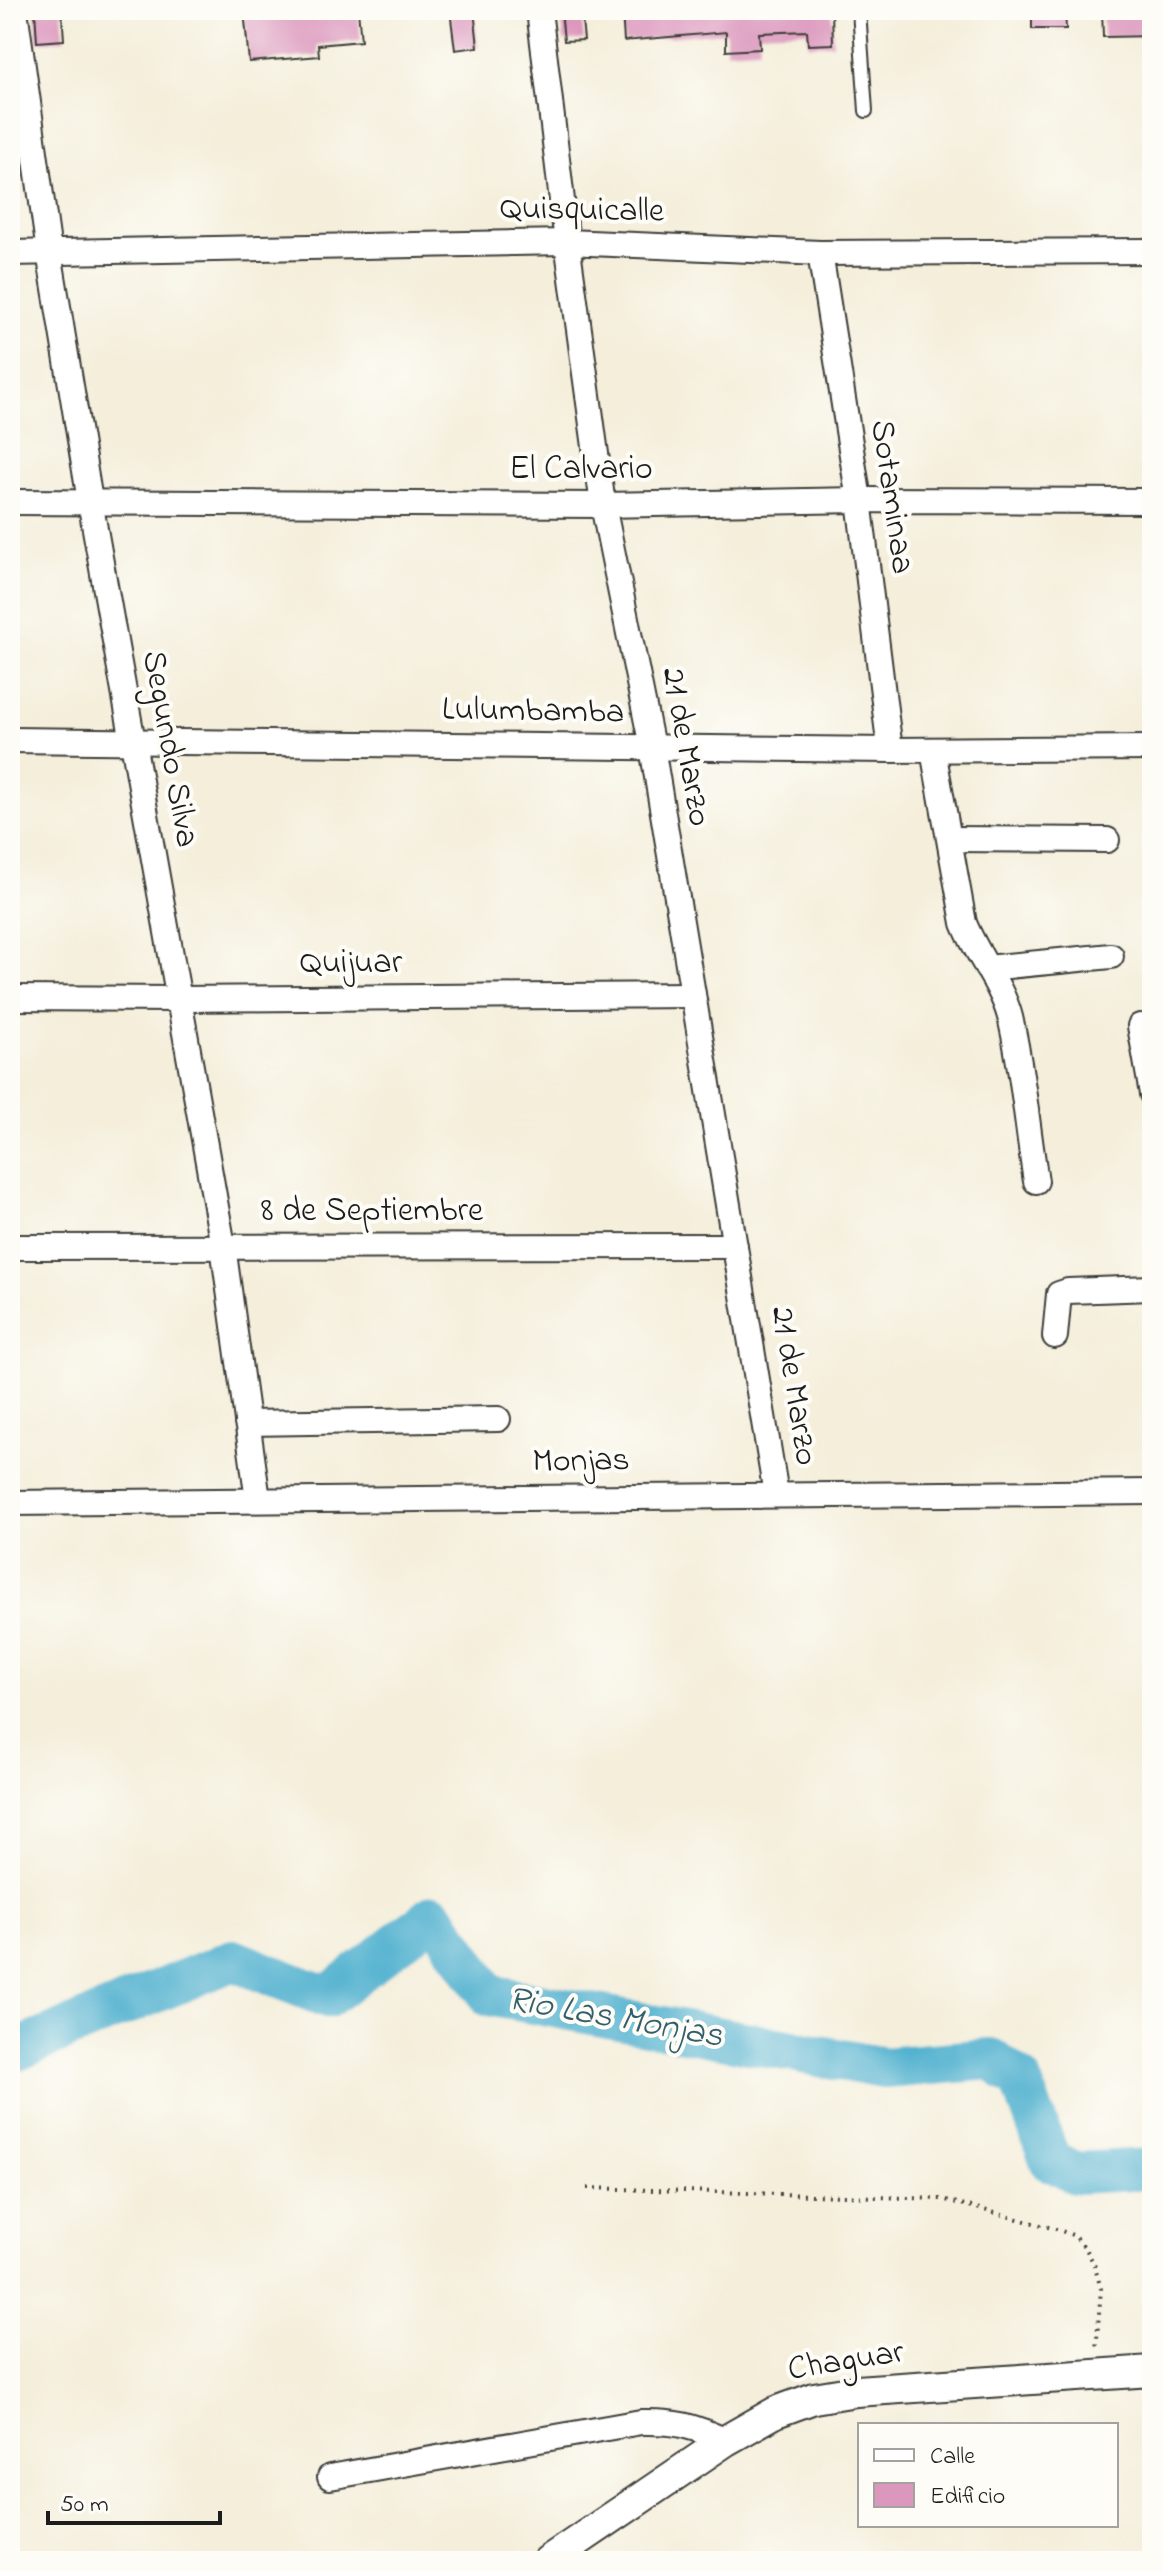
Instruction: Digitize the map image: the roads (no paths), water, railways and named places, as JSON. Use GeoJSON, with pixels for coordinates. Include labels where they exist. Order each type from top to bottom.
{"type":"FeatureCollection","features":[{"type":"Feature","properties":{"kind":"street","name":"Segundo Silva"},"geometry":{"type":"LineString","coordinates":[[15,10],[49,252],[90,501],[223,1246],[258,1500]]}},
{"type":"Feature","properties":{"kind":"street","name":"21 de Marzo"},"geometry":{"type":"LineString","coordinates":[[539,10],[603,505],[652,747],[776,1494]]}},
{"type":"Feature","properties":{"kind":"street","name":"Quisquicalle"},"geometry":{"type":"LineString","coordinates":[[10,253],[567,242],[820,253],[1152,251]]}},
{"type":"Feature","properties":{"kind":"street","name":"Sotaminaa"},"geometry":{"type":"LineString","coordinates":[[820,253],[859,500],[890,750]]}},
{"type":"Feature","properties":{"kind":"street","name":"El Calvario"},"geometry":{"type":"LineString","coordinates":[[10,502],[603,505],[859,500],[1152,501]]}},
{"type":"Feature","properties":{"kind":"street","name":"Lulumbamba"},"geometry":{"type":"LineString","coordinates":[[10,740],[890,750],[1152,748]]}},
{"type":"Feature","properties":{"kind":"street"},"geometry":{"type":"LineString","coordinates":[[933,750],[964,923],[973,947],[999,987],[1010,1016],[1036,1181]]}},
{"type":"Feature","properties":{"kind":"street"},"geometry":{"type":"LineString","coordinates":[[950,839],[1107,840]]}},
{"type":"Feature","properties":{"kind":"street"},"geometry":{"type":"LineString","coordinates":[[987,968],[1111,956]]}},
{"type":"Feature","properties":{"kind":"street","name":"Quijuar"},"geometry":{"type":"LineString","coordinates":[[10,998],[693,995]]}},
{"type":"Feature","properties":{"kind":"street"},"geometry":{"type":"LineString","coordinates":[[1140,1026],[1152,1094]]}},
{"type":"Feature","properties":{"kind":"street","name":"8 de Septiembre"},"geometry":{"type":"LineString","coordinates":[[10,1247],[735,1246]]}},
{"type":"Feature","properties":{"kind":"street"},"geometry":{"type":"LineString","coordinates":[[1055,1336],[1059,1294],[1068,1291],[1152,1288]]}},
{"type":"Feature","properties":{"kind":"street"},"geometry":{"type":"LineString","coordinates":[[247,1423],[498,1419]]}},
{"type":"Feature","properties":{"kind":"street","name":"Monjas"},"geometry":{"type":"LineString","coordinates":[[10,1503],[1152,1492]]}},
{"type":"Feature","properties":{"kind":"street","name":"Chaguar"},"geometry":{"type":"LineString","coordinates":[[548,2561],[725,2441],[776,2412],[814,2398],[856,2391],[1152,2371]]}},
{"type":"Feature","properties":{"kind":"street"},"geometry":{"type":"LineString","coordinates":[[330,2477],[641,2422],[672,2421],[704,2430],[725,2441]]}},
{"type":"Feature","properties":{"kind":"lane"},"geometry":{"type":"LineString","coordinates":[[859,10],[866,111]]}},
{"type":"Feature","properties":{"kind":"waterway","name":"Rio Las Monjas"},"geometry":{"type":"LineString","coordinates":[[10,2053],[233,1960],[327,1997],[434,1915],[489,1995],[884,2068],[991,2059],[1021,2081],[1050,2160],[1075,2173],[1152,2169]]}}]}
